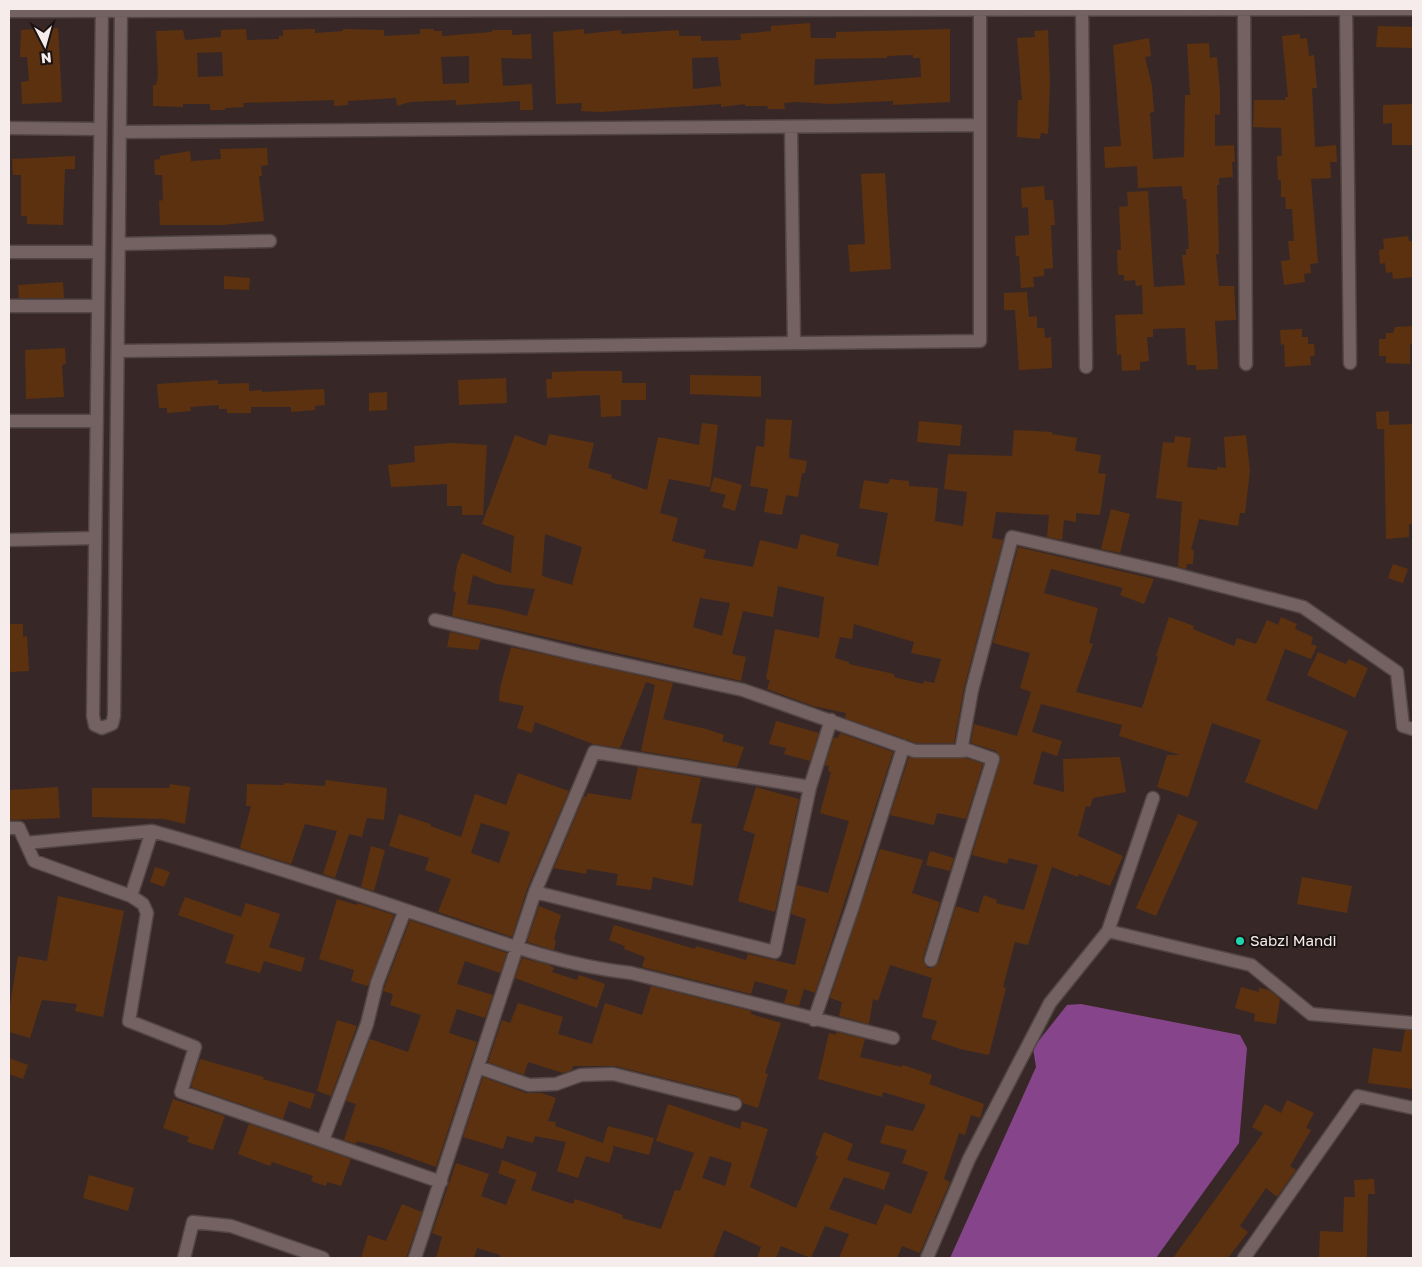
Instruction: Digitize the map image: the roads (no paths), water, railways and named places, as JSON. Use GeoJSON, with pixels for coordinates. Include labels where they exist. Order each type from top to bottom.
{"type":"FeatureCollection","features":[{"type":"Feature","properties":{"kind":"street"},"geometry":{"type":"LineString","coordinates":[[118,351],[980,341],[980,9]]}},
{"type":"Feature","properties":{"kind":"street"},"geometry":{"type":"LineString","coordinates":[[1244,9],[1246,364]]}},
{"type":"Feature","properties":{"kind":"street"},"geometry":{"type":"LineString","coordinates":[[1346,9],[1350,363]]}},
{"type":"Feature","properties":{"kind":"street"},"geometry":{"type":"LineString","coordinates":[[9,11],[1413,9]]}},
{"type":"Feature","properties":{"kind":"street"},"geometry":{"type":"LineString","coordinates":[[102,10],[93,716],[95,724],[102,728],[112,724],[114,716],[121,10]]}},
{"type":"Feature","properties":{"kind":"street"},"geometry":{"type":"LineString","coordinates":[[1082,10],[1086,367]]}},
{"type":"Feature","properties":{"kind":"street"},"geometry":{"type":"LineString","coordinates":[[120,132],[980,125]]}},
{"type":"Feature","properties":{"kind":"street"},"geometry":{"type":"LineString","coordinates":[[790,127],[794,343]]}},
{"type":"Feature","properties":{"kind":"street"},"geometry":{"type":"LineString","coordinates":[[9,128],[99,129]]}},
{"type":"Feature","properties":{"kind":"street"},"geometry":{"type":"LineString","coordinates":[[119,244],[270,241]]}},
{"type":"Feature","properties":{"kind":"street"},"geometry":{"type":"LineString","coordinates":[[9,252],[99,252]]}},
{"type":"Feature","properties":{"kind":"street"},"geometry":{"type":"LineString","coordinates":[[9,306],[98,306]]}},
{"type":"Feature","properties":{"kind":"street"},"geometry":{"type":"LineString","coordinates":[[9,421],[97,421]]}},
{"type":"Feature","properties":{"kind":"street"},"geometry":{"type":"LineString","coordinates":[[961,751],[972,690],[1012,537],[1174,574],[1303,607],[1397,672],[1403,726],[1413,729]]}},
{"type":"Feature","properties":{"kind":"street"},"geometry":{"type":"LineString","coordinates":[[9,540],[95,538]]}},
{"type":"Feature","properties":{"kind":"street"},"geometry":{"type":"LineString","coordinates":[[436,620],[581,655],[743,690],[915,751],[967,750],[993,759],[931,960]]}},
{"type":"Feature","properties":{"kind":"street"},"geometry":{"type":"LineString","coordinates":[[535,892],[775,952],[810,787],[830,720]]}},
{"type":"Feature","properties":{"kind":"street"},"geometry":{"type":"LineString","coordinates":[[814,1020],[854,906],[902,746]]}},
{"type":"Feature","properties":{"kind":"street"},"geometry":{"type":"LineString","coordinates":[[415,1258],[442,1182],[535,892],[594,752],[810,787]]}},
{"type":"Feature","properties":{"kind":"street"},"geometry":{"type":"LineString","coordinates":[[927,1258],[969,1159],[1050,1003],[1108,931],[1153,798]]}},
{"type":"Feature","properties":{"kind":"street"},"geometry":{"type":"LineString","coordinates":[[9,828],[19,828],[34,861],[131,896],[144,904],[147,913],[129,1021],[195,1047],[181,1092],[442,1182]]}},
{"type":"Feature","properties":{"kind":"street"},"geometry":{"type":"LineString","coordinates":[[26,843],[152,831],[258,860],[517,948],[595,969],[631,973],[814,1020],[893,1038]]}},
{"type":"Feature","properties":{"kind":"street"},"geometry":{"type":"LineString","coordinates":[[131,896],[152,831]]}},
{"type":"Feature","properties":{"kind":"street"},"geometry":{"type":"LineString","coordinates":[[323,1140],[366,1024],[376,983],[405,910]]}},
{"type":"Feature","properties":{"kind":"street"},"geometry":{"type":"LineString","coordinates":[[1108,931],[1251,966],[1311,1014],[1413,1023]]}},
{"type":"Feature","properties":{"kind":"street"},"geometry":{"type":"LineString","coordinates":[[478,1067],[529,1085],[556,1084],[581,1074],[613,1074],[735,1104]]}},
{"type":"Feature","properties":{"kind":"street"},"geometry":{"type":"LineString","coordinates":[[1244,1258],[1358,1096],[1413,1108]]}},
{"type":"Feature","properties":{"kind":"street"},"geometry":{"type":"LineString","coordinates":[[184,1258],[193,1222],[231,1226],[323,1258]]}},
{"type":"Feature","properties":{"kind":"place","name":"Sabzi Mandi"},"geometry":{"type":"Point","coordinates":[1240,941]}}]}
